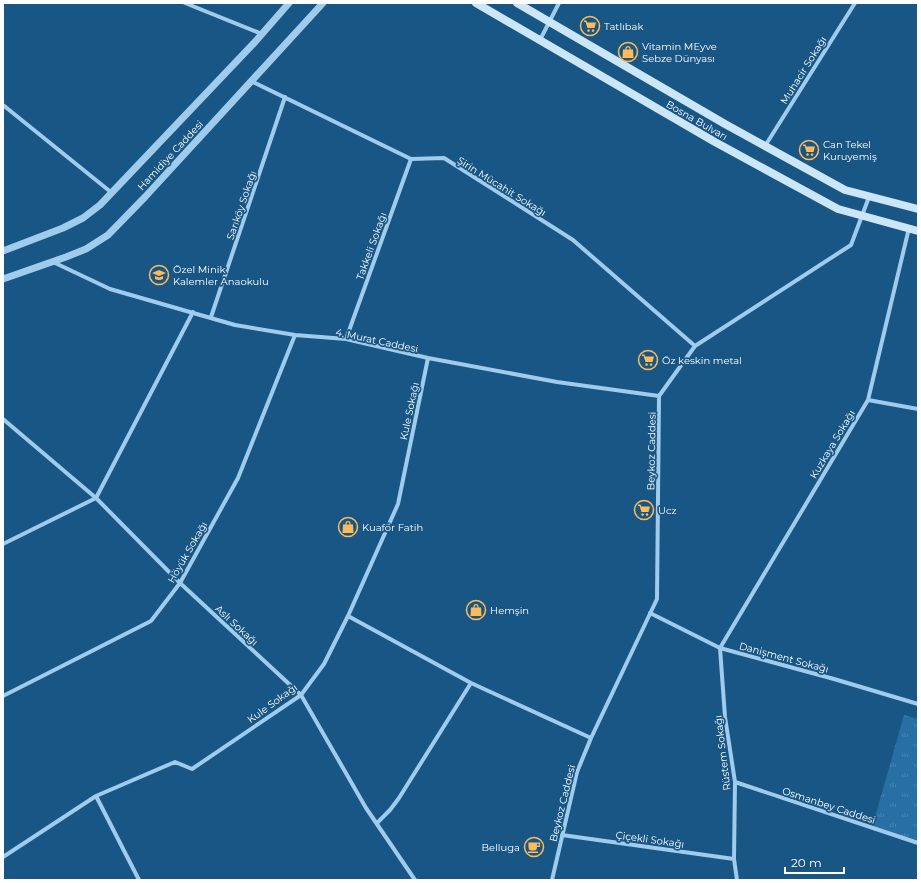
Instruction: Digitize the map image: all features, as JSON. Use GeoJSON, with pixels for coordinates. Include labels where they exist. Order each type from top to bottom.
{"type":"FeatureCollection","features":[{"type":"Feature","properties":{"kind":"main road","name":"Bosna Bulvarı"},"geometry":{"type":"LineString","coordinates":[[476,3],[715,142],[838,210],[918,231]]}},
{"type":"Feature","properties":{"kind":"main road","name":"Bosna Bulvarı"},"geometry":{"type":"LineString","coordinates":[[517,3],[725,124],[846,190],[918,210]]}},
{"type":"Feature","properties":{"kind":"street"},"geometry":{"type":"LineString","coordinates":[[186,3],[262,34]]}},
{"type":"Feature","properties":{"kind":"street","name":"Hamidiye Caddesi"},"geometry":{"type":"LineString","coordinates":[[3,251],[63,228],[83,218],[100,205],[262,34],[289,3]]}},
{"type":"Feature","properties":{"kind":"street","name":"Hamidiye Caddesi"},"geometry":{"type":"LineString","coordinates":[[4,278],[86,249],[108,235],[145,197],[323,3]]}},
{"type":"Feature","properties":{"kind":"street"},"geometry":{"type":"LineString","coordinates":[[540,40],[559,3]]}},
{"type":"Feature","properties":{"kind":"street","name":"Muhacir Sokağı"},"geometry":{"type":"LineString","coordinates":[[765,146],[855,3]]}},
{"type":"Feature","properties":{"kind":"street","name":"Şirin Mücahit Sokağı"},"geometry":{"type":"LineString","coordinates":[[251,81],[411,159],[444,158],[573,240],[695,346]]}},
{"type":"Feature","properties":{"kind":"street","name":"Sarıköy Sokağı"},"geometry":{"type":"LineString","coordinates":[[211,317],[286,97]]}},
{"type":"Feature","properties":{"kind":"street"},"geometry":{"type":"LineString","coordinates":[[3,105],[112,193]]}},
{"type":"Feature","properties":{"kind":"street","name":"Takkeli Sokağı"},"geometry":{"type":"LineString","coordinates":[[346,339],[411,159]]}},
{"type":"Feature","properties":{"kind":"street"},"geometry":{"type":"LineString","coordinates":[[660,396],[695,346],[851,245],[863,216],[869,196]]}},
{"type":"Feature","properties":{"kind":"street","name":"Kuzkaya Sokağı"},"geometry":{"type":"LineString","coordinates":[[720,648],[868,400],[909,228]]}},
{"type":"Feature","properties":{"kind":"street","name":"4. Murat Caddesi"},"geometry":{"type":"LineString","coordinates":[[52,262],[110,289],[235,325],[295,335],[346,339],[428,358],[557,382],[660,396]]}},
{"type":"Feature","properties":{"kind":"street"},"geometry":{"type":"LineString","coordinates":[[3,544],[96,498],[193,312]]}},
{"type":"Feature","properties":{"kind":"street","name":"Höyük Sokağı"},"geometry":{"type":"LineString","coordinates":[[3,696],[151,621],[180,583],[238,478],[295,335]]}},
{"type":"Feature","properties":{"kind":"street","name":"Kule Sokağı"},"geometry":{"type":"LineString","coordinates":[[3,857],[96,796],[175,762],[192,769],[301,695],[324,664],[348,616],[398,504],[428,358]]}},
{"type":"Feature","properties":{"kind":"street","name":"Beykoz Caddesi"},"geometry":{"type":"LineString","coordinates":[[552,880],[576,772],[656,599],[660,396]]}},
{"type":"Feature","properties":{"kind":"street"},"geometry":{"type":"LineString","coordinates":[[868,400],[918,409]]}},
{"type":"Feature","properties":{"kind":"street","name":"Aslı Sokağı"},"geometry":{"type":"LineString","coordinates":[[3,419],[96,498],[180,583],[301,695],[366,808],[377,822],[415,880]]}},
{"type":"Feature","properties":{"kind":"street","name":"Danişment Sokağı"},"geometry":{"type":"LineString","coordinates":[[650,613],[720,648],[918,704]]}},
{"type":"Feature","properties":{"kind":"street"},"geometry":{"type":"LineString","coordinates":[[348,616],[471,683],[591,738]]}},
{"type":"Feature","properties":{"kind":"street","name":"Rüstem Sokağı"},"geometry":{"type":"LineString","coordinates":[[720,648],[725,717],[735,782],[734,859],[737,880]]}},
{"type":"Feature","properties":{"kind":"street"},"geometry":{"type":"LineString","coordinates":[[377,822],[390,810],[399,798],[471,683]]}},
{"type":"Feature","properties":{"kind":"street","name":"Osmanbey Caddesi"},"geometry":{"type":"LineString","coordinates":[[735,782],[918,843]]}},
{"type":"Feature","properties":{"kind":"street"},"geometry":{"type":"LineString","coordinates":[[96,796],[139,880]]}},
{"type":"Feature","properties":{"kind":"street","name":"Çiçekli Sokağı"},"geometry":{"type":"LineString","coordinates":[[562,835],[734,859]]}},
{"type":"Feature","properties":{"kind":"green space"},"geometry":{"type":"Polygon","coordinates":[[[904,715],[918,719],[918,842],[872,828],[904,715]]]}},
{"type":"Feature","properties":{"kind":"place","name":"Tatlıbak"},"geometry":{"type":"Point","coordinates":[590,26]}},
{"type":"Feature","properties":{"kind":"place","name":"Vitamin MEyve Sebze Dünyası"},"geometry":{"type":"Point","coordinates":[628,52]}},
{"type":"Feature","properties":{"kind":"place","name":"Can Tekel Kuruyemiş"},"geometry":{"type":"Point","coordinates":[809,150]}},
{"type":"Feature","properties":{"kind":"place","name":"Özel Minik Kalemler Anaokulu"},"geometry":{"type":"Point","coordinates":[159,275]}},
{"type":"Feature","properties":{"kind":"place","name":"Öz keskin metal"},"geometry":{"type":"Point","coordinates":[648,360]}},
{"type":"Feature","properties":{"kind":"place","name":"Ucz"},"geometry":{"type":"Point","coordinates":[644,510]}},
{"type":"Feature","properties":{"kind":"place","name":"Kuaför Fatih"},"geometry":{"type":"Point","coordinates":[348,527]}},
{"type":"Feature","properties":{"kind":"place","name":"Hemşin"},"geometry":{"type":"Point","coordinates":[476,610]}},
{"type":"Feature","properties":{"kind":"place","name":"Belluga"},"geometry":{"type":"Point","coordinates":[534,847]}}]}
